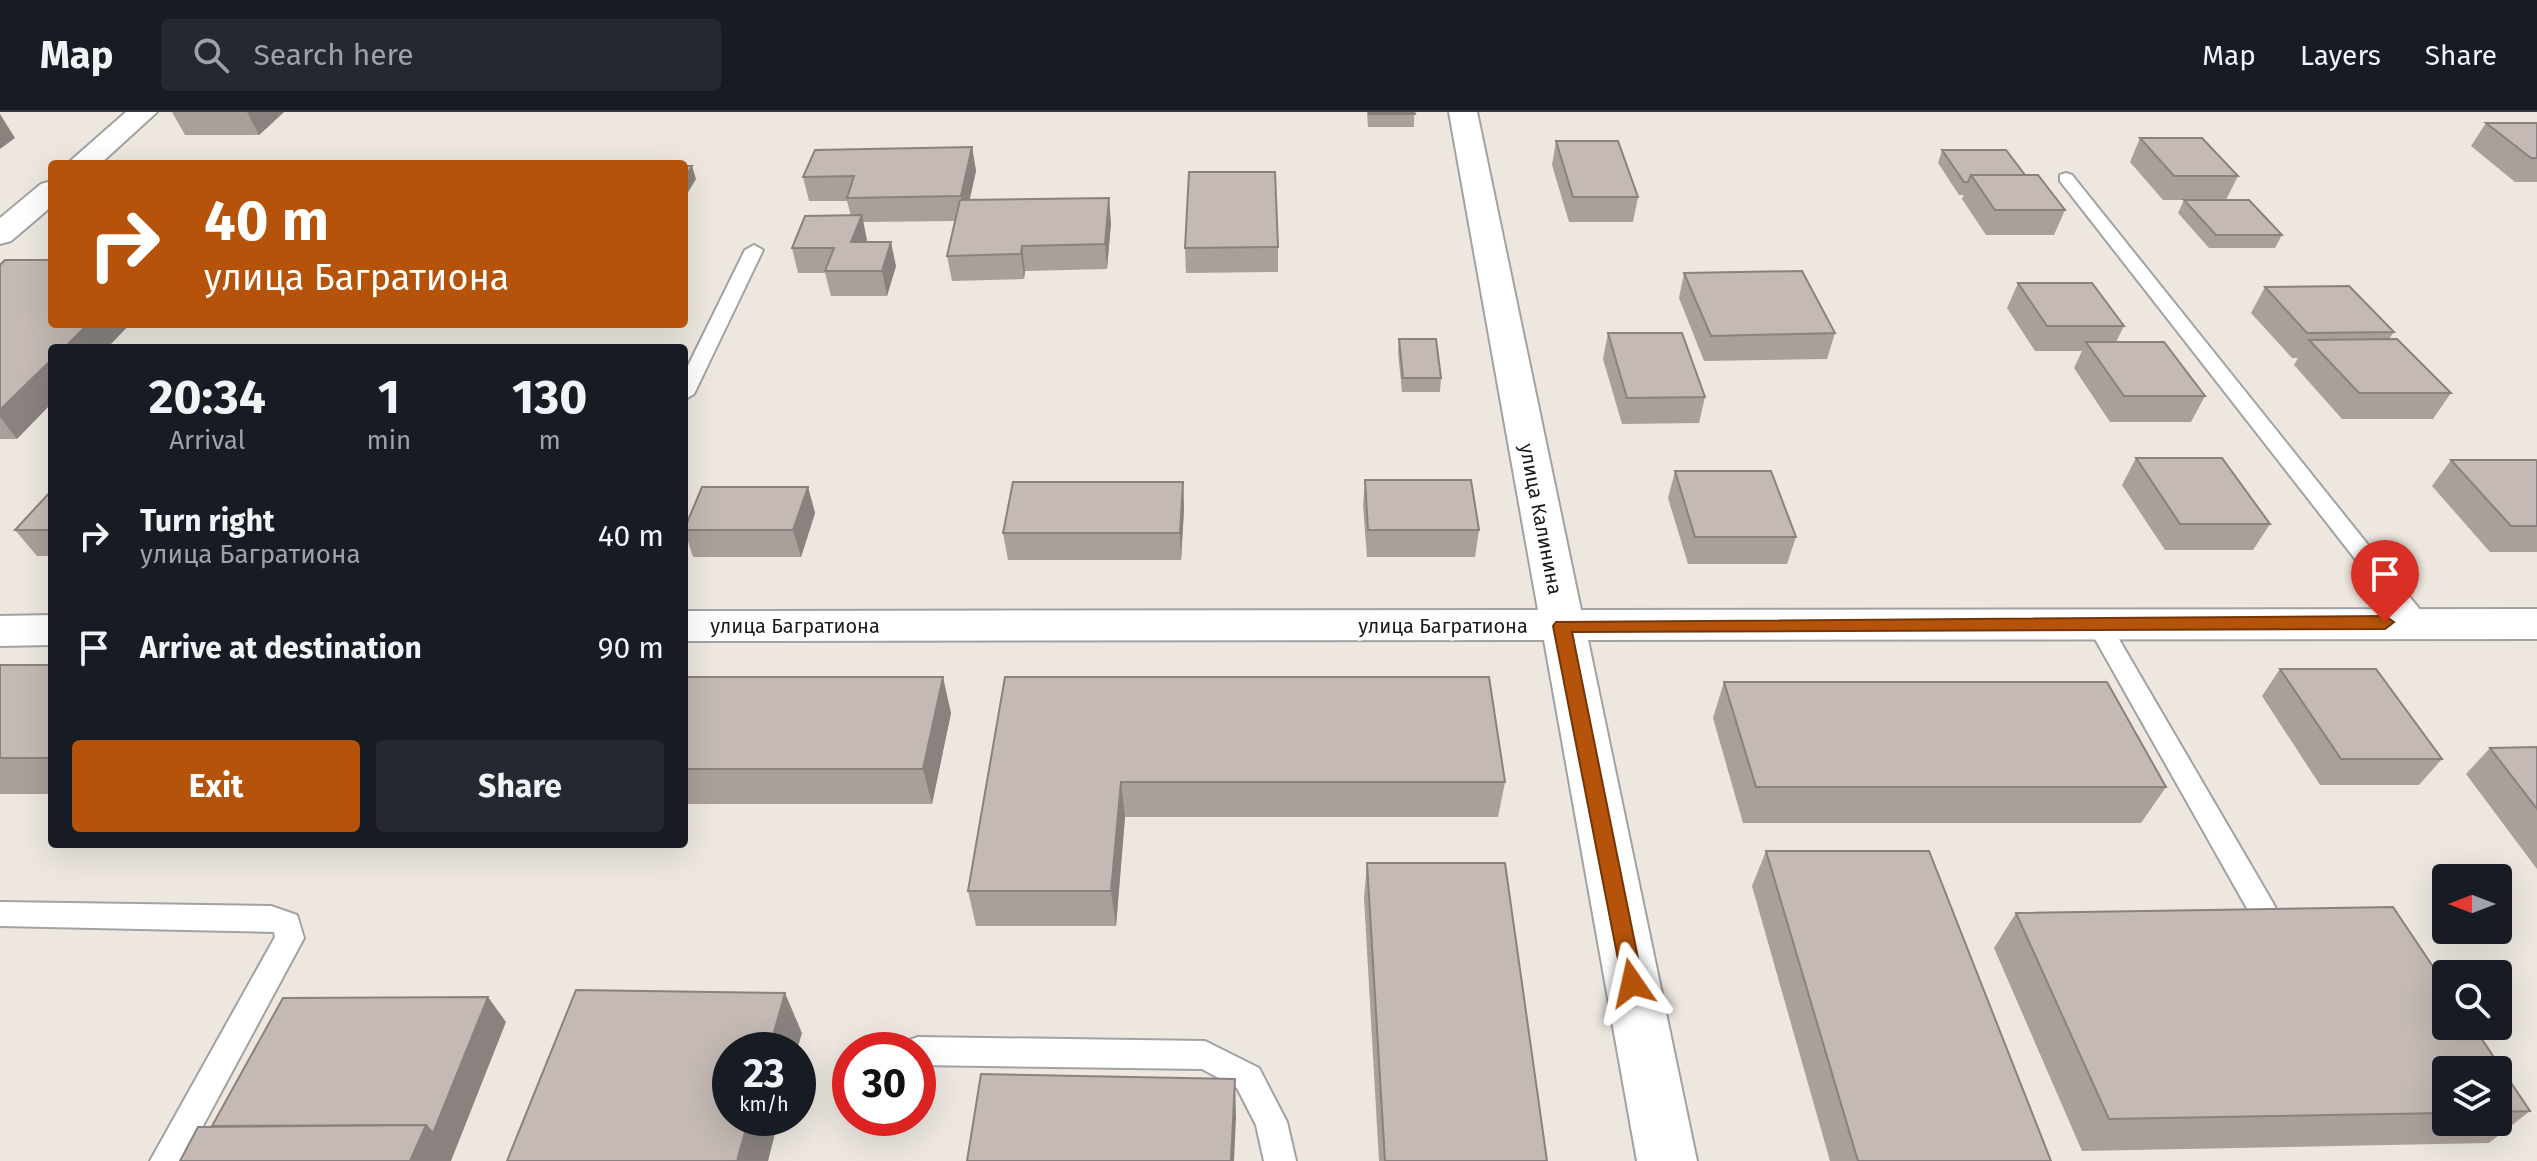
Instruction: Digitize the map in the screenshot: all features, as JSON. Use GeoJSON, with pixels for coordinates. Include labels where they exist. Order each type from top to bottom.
{"type":"FeatureCollection","features":[{"type":"Feature","properties":{"kind":"street"},"geometry":{"type":"LineString","coordinates":[[87,160],[143,112]]}},
{"type":"Feature","properties":{"kind":"street","name":"улица Калинина"},"geometry":{"type":"LineString","coordinates":[[1463,112],[1667,1161]]}},
{"type":"Feature","properties":{"kind":"street"},"geometry":{"type":"LineString","coordinates":[[0,234],[48,193]]}},
{"type":"Feature","properties":{"kind":"street","name":"улица Багратиона"},"geometry":{"type":"LineString","coordinates":[[688,626],[2537,624]]}},
{"type":"Feature","properties":{"kind":"street"},"geometry":{"type":"LineString","coordinates":[[0,631],[48,630]]}},
{"type":"Feature","properties":{"kind":"lane"},"geometry":{"type":"LineString","coordinates":[[2066,178],[2417,622]]}},
{"type":"Feature","properties":{"kind":"lane"},"geometry":{"type":"LineString","coordinates":[[688,386],[754,250]]}},
{"type":"Feature","properties":{"kind":"lane"},"geometry":{"type":"LineString","coordinates":[[2098,623],[2263,911]]}},
{"type":"Feature","properties":{"kind":"lane"},"geometry":{"type":"LineString","coordinates":[[0,914],[271,918],[287,924],[290,938],[166,1161]]}},
{"type":"Feature","properties":{"kind":"lane"},"geometry":{"type":"LineString","coordinates":[[936,1051],[1205,1055],[1248,1078],[1271,1122],[1280,1161]]}},
{"type":"Feature","properties":{"kind":"building"},"geometry":{"type":"Polygon","coordinates":[[[1414,112],[1415,114],[1369,114],[1414,112]]]}},
{"type":"Feature","properties":{"kind":"building"},"geometry":{"type":"Polygon","coordinates":[[[2486,123],[2537,123],[2537,158],[2531,158],[2486,123]]]}},
{"type":"Feature","properties":{"kind":"building"},"geometry":{"type":"Polygon","coordinates":[[[2140,138],[2202,138],[2238,176],[2174,176],[2140,138]]]}},
{"type":"Feature","properties":{"kind":"building"},"geometry":{"type":"Polygon","coordinates":[[[1556,141],[1618,141],[1638,197],[1573,197],[1556,141]]]}},
{"type":"Feature","properties":{"kind":"building"},"geometry":{"type":"Polygon","coordinates":[[[972,147],[961,196],[847,198],[854,176],[803,177],[815,150],[972,147]]]}},
{"type":"Feature","properties":{"kind":"building"},"geometry":{"type":"Polygon","coordinates":[[[1942,150],[2006,150],[2025,175],[1971,175],[1968,182],[1964,182],[1942,150]]]}},
{"type":"Feature","properties":{"kind":"building"},"geometry":{"type":"Polygon","coordinates":[[[1189,172],[1275,172],[1278,247],[1185,248],[1189,172]]]}},
{"type":"Feature","properties":{"kind":"building"},"geometry":{"type":"Polygon","coordinates":[[[1971,175],[2038,175],[2065,210],[1995,210],[1971,175]]]}},
{"type":"Feature","properties":{"kind":"building"},"geometry":{"type":"Polygon","coordinates":[[[1109,198],[1105,244],[1022,246],[1021,254],[947,256],[960,200],[1109,198]]]}},
{"type":"Feature","properties":{"kind":"building"},"geometry":{"type":"Polygon","coordinates":[[[2184,200],[2249,200],[2282,235],[2216,235],[2184,200]]]}},
{"type":"Feature","properties":{"kind":"building"},"geometry":{"type":"Polygon","coordinates":[[[862,215],[851,242],[891,242],[882,271],[825,271],[834,248],[792,248],[805,216],[862,215]]]}},
{"type":"Feature","properties":{"kind":"building"},"geometry":{"type":"Polygon","coordinates":[[[5,260],[48,260],[48,328],[84,328],[68,344],[48,344],[48,363],[0,410],[0,265],[5,260]]]}},
{"type":"Feature","properties":{"kind":"building"},"geometry":{"type":"Polygon","coordinates":[[[1802,271],[1835,333],[1711,336],[1684,273],[1802,271]]]}},
{"type":"Feature","properties":{"kind":"building"},"geometry":{"type":"Polygon","coordinates":[[[2018,283],[2092,283],[2124,326],[2047,326],[2018,283]]]}},
{"type":"Feature","properties":{"kind":"building"},"geometry":{"type":"Polygon","coordinates":[[[2349,286],[2394,332],[2307,333],[2265,287],[2349,286]]]}},
{"type":"Feature","properties":{"kind":"building"},"geometry":{"type":"Polygon","coordinates":[[[1608,333],[1682,333],[1705,397],[1627,398],[1608,333]]]}},
{"type":"Feature","properties":{"kind":"building"},"geometry":{"type":"Polygon","coordinates":[[[1399,339],[1436,339],[1441,378],[1403,378],[1399,339]]]}},
{"type":"Feature","properties":{"kind":"building"},"geometry":{"type":"Polygon","coordinates":[[[2397,339],[2451,393],[2359,393],[2309,340],[2397,339]]]}},
{"type":"Feature","properties":{"kind":"building"},"geometry":{"type":"Polygon","coordinates":[[[2086,342],[2164,342],[2205,396],[2124,396],[2086,342]]]}},
{"type":"Feature","properties":{"kind":"building"},"geometry":{"type":"Polygon","coordinates":[[[2136,458],[2222,458],[2270,524],[2180,524],[2136,458]]]}},
{"type":"Feature","properties":{"kind":"building"},"geometry":{"type":"Polygon","coordinates":[[[2451,460],[2536,460],[2537,526],[2511,526],[2451,460]]]}},
{"type":"Feature","properties":{"kind":"building"},"geometry":{"type":"Polygon","coordinates":[[[1675,471],[1771,471],[1796,537],[1695,537],[1675,471]]]}},
{"type":"Feature","properties":{"kind":"building"},"geometry":{"type":"Polygon","coordinates":[[[1365,480],[1471,480],[1479,530],[1368,530],[1365,480]]]}},
{"type":"Feature","properties":{"kind":"building"},"geometry":{"type":"Polygon","coordinates":[[[1013,482],[1183,482],[1180,533],[1003,533],[1013,482]]]}},
{"type":"Feature","properties":{"kind":"building"},"geometry":{"type":"Polygon","coordinates":[[[702,487],[808,487],[793,530],[688,530],[688,520],[702,487]]]}},
{"type":"Feature","properties":{"kind":"building"},"geometry":{"type":"Polygon","coordinates":[[[48,494],[48,530],[15,530],[48,494]]]}},
{"type":"Feature","properties":{"kind":"building"},"geometry":{"type":"Polygon","coordinates":[[[0,665],[48,665],[48,758],[0,758],[0,665]]]}},
{"type":"Feature","properties":{"kind":"building"},"geometry":{"type":"Polygon","coordinates":[[[2280,669],[2376,669],[2442,759],[2341,759],[2280,669]]]}},
{"type":"Feature","properties":{"kind":"building"},"geometry":{"type":"Polygon","coordinates":[[[688,677],[943,677],[923,769],[688,769],[688,677]]]}},
{"type":"Feature","properties":{"kind":"building"},"geometry":{"type":"Polygon","coordinates":[[[1005,677],[1489,677],[1505,782],[1121,782],[1111,891],[968,891],[1005,677]]]}},
{"type":"Feature","properties":{"kind":"building"},"geometry":{"type":"Polygon","coordinates":[[[1724,682],[2107,682],[2166,787],[1756,787],[1724,682]]]}},
{"type":"Feature","properties":{"kind":"building"},"geometry":{"type":"Polygon","coordinates":[[[2537,747],[2537,809],[2490,748],[2537,747]]]}},
{"type":"Feature","properties":{"kind":"building"},"geometry":{"type":"Polygon","coordinates":[[[1766,851],[1929,851],[2051,1161],[1858,1161],[1766,851]]]}},
{"type":"Feature","properties":{"kind":"building"},"geometry":{"type":"Polygon","coordinates":[[[1367,863],[1505,863],[1547,1161],[1385,1161],[1367,863]]]}},
{"type":"Feature","properties":{"kind":"building"},"geometry":{"type":"Polygon","coordinates":[[[2393,907],[2432,965],[2432,1040],[2482,1040],[2493,1056],[2432,1056],[2432,1113],[2109,1119],[2016,913],[2393,907]]]}},
{"type":"Feature","properties":{"kind":"building"},"geometry":{"type":"Polygon","coordinates":[[[576,990],[785,993],[774,1032],[712,1032],[712,1136],[744,1136],[737,1161],[507,1161],[576,990]]]}},
{"type":"Feature","properties":{"kind":"building"},"geometry":{"type":"Polygon","coordinates":[[[488,997],[433,1133],[426,1125],[212,1126],[283,998],[488,997]]]}},
{"type":"Feature","properties":{"kind":"building"},"geometry":{"type":"Polygon","coordinates":[[[981,1074],[1235,1079],[1231,1161],[967,1161],[981,1074]]]}},
{"type":"Feature","properties":{"kind":"building"},"geometry":{"type":"Polygon","coordinates":[[[2512,1084],[2530,1111],[2512,1112],[2512,1084]]]}},
{"type":"Feature","properties":{"kind":"building"},"geometry":{"type":"Polygon","coordinates":[[[426,1125],[410,1161],[180,1161],[198,1127],[426,1125]]]}},
{"type":"Feature","properties":{"kind":"route"},"geometry":{"type":"LineString","coordinates":[[1632,983],[1562,626],[2385,622]]}}]}
